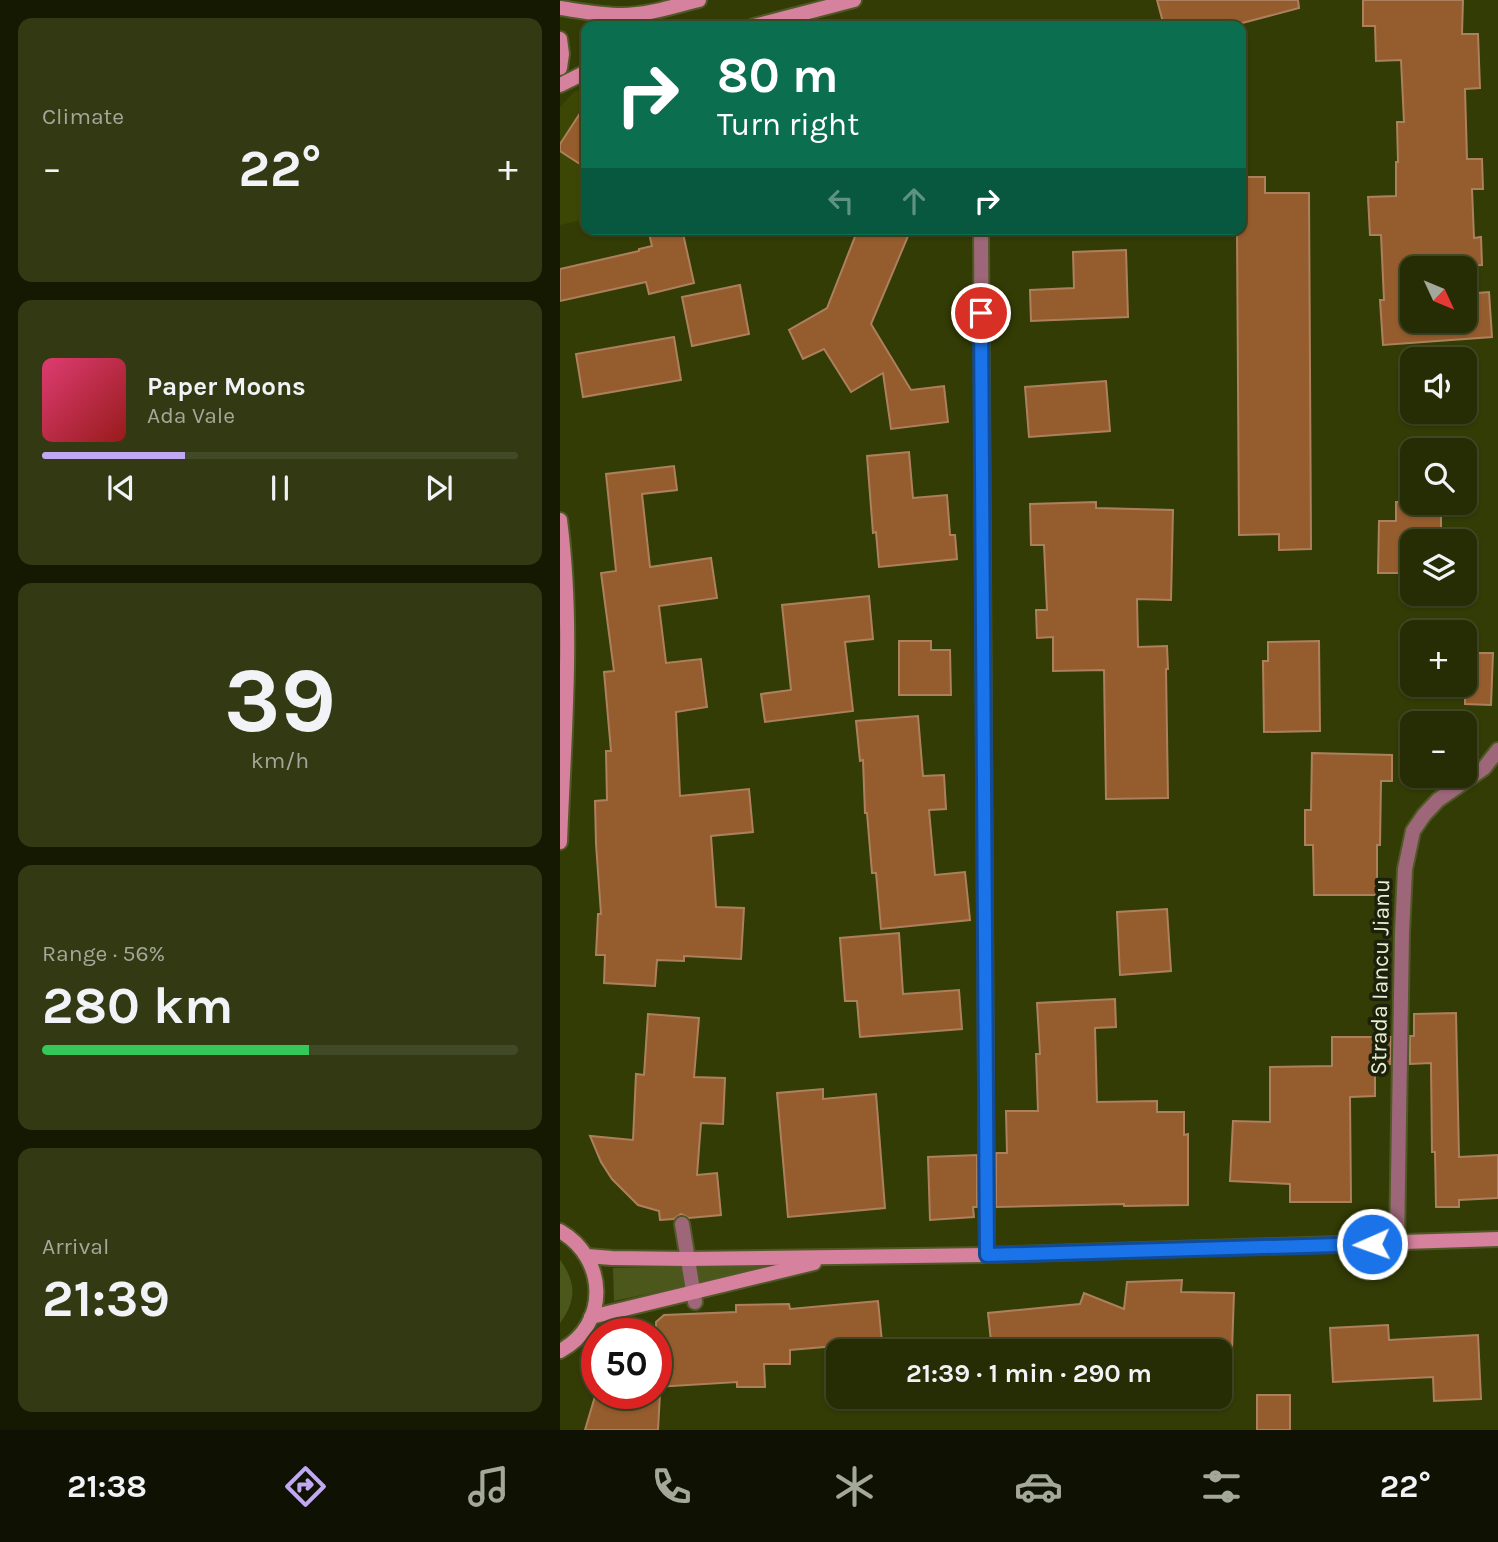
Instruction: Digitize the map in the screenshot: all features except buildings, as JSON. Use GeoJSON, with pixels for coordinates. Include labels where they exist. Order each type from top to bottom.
{"type":"FeatureCollection","features":[{"type":"Feature","properties":{"kind":"main road"},"geometry":{"type":"LineString","coordinates":[[560,8],[631,14],[699,0]]}},
{"type":"Feature","properties":{"kind":"main road"},"geometry":{"type":"LineString","coordinates":[[773,21],[854,0]]}},
{"type":"Feature","properties":{"kind":"main road"},"geometry":{"type":"LineString","coordinates":[[560,39],[560,68]]}},
{"type":"Feature","properties":{"kind":"main road"},"geometry":{"type":"LineString","coordinates":[[560,85],[581,74]]}},
{"type":"Feature","properties":{"kind":"main road"},"geometry":{"type":"LineString","coordinates":[[560,520],[567,625],[560,842]]}},
{"type":"Feature","properties":{"kind":"main road"},"geometry":{"type":"LineString","coordinates":[[560,1224],[560,1231],[572,1239],[587,1256],[596,1282],[596,1298],[591,1317],[582,1334],[560,1351]]}},
{"type":"Feature","properties":{"kind":"main road"},"geometry":{"type":"LineString","coordinates":[[587,1256],[688,1259],[839,1258],[1498,1239]]}},
{"type":"Feature","properties":{"kind":"main road"},"geometry":{"type":"LineString","coordinates":[[591,1317],[694,1297],[839,1258]]}},
{"type":"Feature","properties":{"kind":"street"},"geometry":{"type":"LineString","coordinates":[[981,235],[987,1255]]}},
{"type":"Feature","properties":{"kind":"street","name":"Strada Iancu Jianu"},"geometry":{"type":"LineString","coordinates":[[1398,1243],[1405,869],[1413,831],[1424,815],[1438,800],[1484,768],[1498,750]]}},
{"type":"Feature","properties":{"kind":"street"},"geometry":{"type":"LineString","coordinates":[[682,1224],[694,1297]]}},
{"type":"Feature","properties":{"kind":"shaded area"},"geometry":{"type":"Polygon","coordinates":[[[581,89],[581,220],[560,225],[560,107],[574,92],[581,89]]]}},
{"type":"Feature","properties":{"kind":"shaded area"},"geometry":{"type":"Polygon","coordinates":[[[560,1260],[572,1284],[572,1299],[560,1323],[560,1260]]]}},
{"type":"Feature","properties":{"kind":"shaded area"},"geometry":{"type":"Polygon","coordinates":[[[789,1264],[614,1301],[613,1268],[789,1264]]]}},
{"type":"Feature","properties":{"kind":"route"},"geometry":{"type":"LineString","coordinates":[[981,313],[987,1255],[1372,1244]]}}]}
